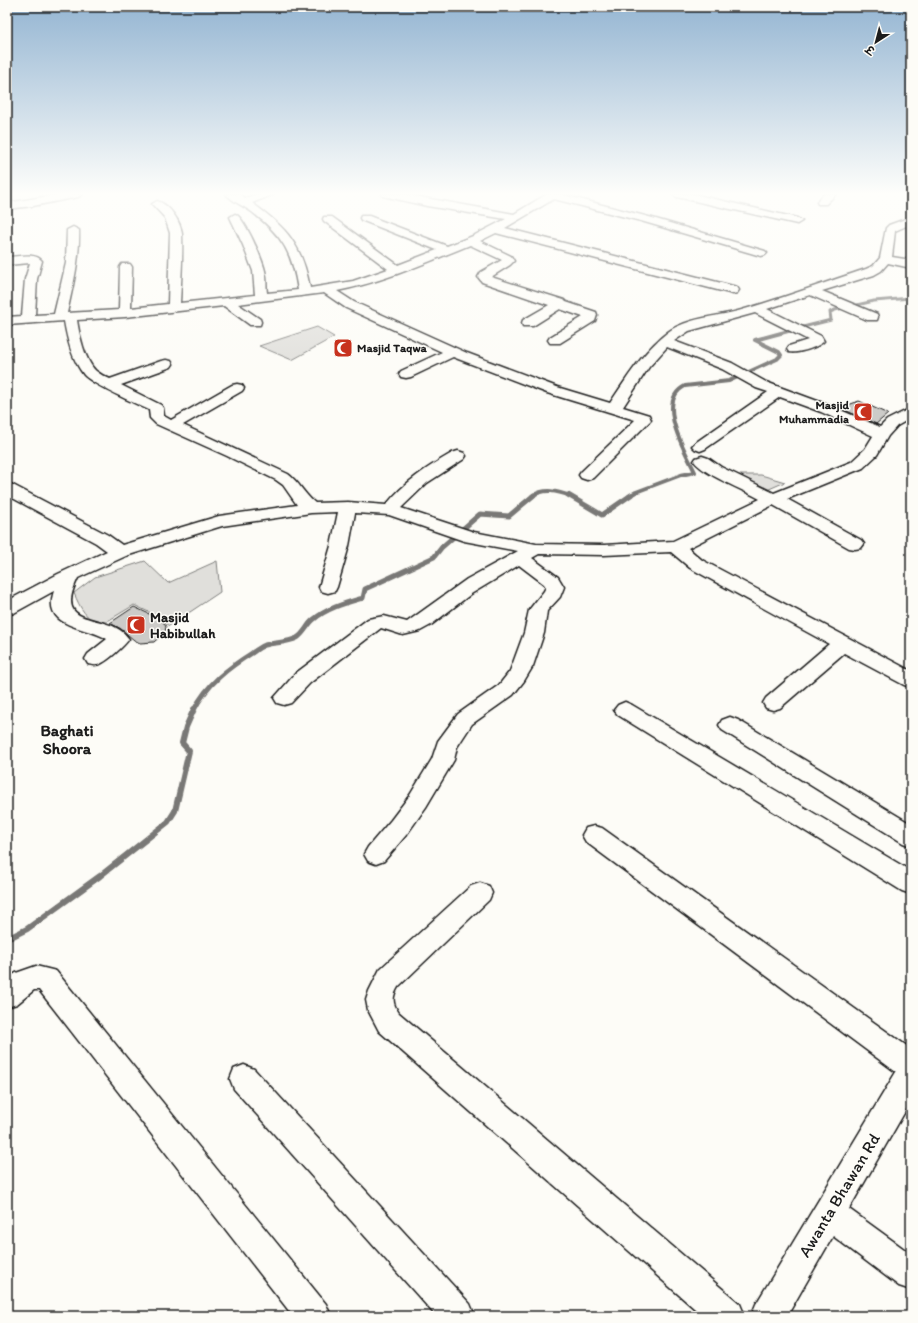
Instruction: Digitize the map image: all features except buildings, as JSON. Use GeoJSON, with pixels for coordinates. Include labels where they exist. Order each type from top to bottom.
{"type":"FeatureCollection","features":[{"type":"Feature","properties":{"kind":"street"},"geometry":{"type":"LineString","coordinates":[[74,256],[64,317],[83,362],[90,373],[156,408],[157,418],[171,426],[233,453],[282,477],[289,482],[300,499],[311,508]]}},
{"type":"Feature","properties":{"kind":"street"},"geometry":{"type":"LineString","coordinates":[[174,306],[175,256]]}},
{"type":"Feature","properties":{"kind":"street"},"geometry":{"type":"LineString","coordinates":[[253,256],[259,270],[261,298]]}},
{"type":"Feature","properties":{"kind":"street"},"geometry":{"type":"LineString","coordinates":[[295,256],[300,268],[305,293]]}},
{"type":"Feature","properties":{"kind":"street"},"geometry":{"type":"LineString","coordinates":[[377,256],[396,270]]}},
{"type":"Feature","properties":{"kind":"street"},"geometry":{"type":"LineString","coordinates":[[7,321],[125,313],[174,306],[328,290],[355,284],[433,256]]}},
{"type":"Feature","properties":{"kind":"street"},"geometry":{"type":"LineString","coordinates":[[502,256],[507,258],[508,261],[484,277],[592,315],[590,318],[555,340]]}},
{"type":"Feature","properties":{"kind":"street"},"geometry":{"type":"LineString","coordinates":[[599,256],[733,290]]}},
{"type":"Feature","properties":{"kind":"street"},"geometry":{"type":"LineString","coordinates":[[614,409],[638,374],[665,342],[684,328],[757,309],[870,272],[881,265],[886,256]]}},
{"type":"Feature","properties":{"kind":"street"},"geometry":{"type":"LineString","coordinates":[[7,261],[33,259],[36,261],[31,279],[28,320]]}},
{"type":"Feature","properties":{"kind":"street"},"geometry":{"type":"LineString","coordinates":[[885,259],[911,264]]}},
{"type":"Feature","properties":{"kind":"street"},"geometry":{"type":"LineString","coordinates":[[125,313],[126,267]]}},
{"type":"Feature","properties":{"kind":"street"},"geometry":{"type":"LineString","coordinates":[[328,290],[350,305],[452,352],[552,390],[644,418],[644,420],[587,475]]}},
{"type":"Feature","properties":{"kind":"street"},"geometry":{"type":"LineString","coordinates":[[811,291],[872,317]]}},
{"type":"Feature","properties":{"kind":"street"},"geometry":{"type":"LineString","coordinates":[[225,301],[255,322]]}},
{"type":"Feature","properties":{"kind":"street"},"geometry":{"type":"LineString","coordinates":[[528,323],[560,303]]}},
{"type":"Feature","properties":{"kind":"street"},"geometry":{"type":"LineString","coordinates":[[757,309],[798,329],[817,341],[794,349]]}},
{"type":"Feature","properties":{"kind":"street"},"geometry":{"type":"LineString","coordinates":[[665,342],[743,374],[761,385],[826,409],[882,434]]}},
{"type":"Feature","properties":{"kind":"street"},"geometry":{"type":"LineString","coordinates":[[406,374],[452,352]]}},
{"type":"Feature","properties":{"kind":"street"},"geometry":{"type":"LineString","coordinates":[[109,384],[166,364]]}},
{"type":"Feature","properties":{"kind":"street"},"geometry":{"type":"LineString","coordinates":[[171,426],[237,388]]}},
{"type":"Feature","properties":{"kind":"street"},"geometry":{"type":"LineString","coordinates":[[778,392],[701,454],[715,470],[793,509],[855,544]]}},
{"type":"Feature","properties":{"kind":"street"},"geometry":{"type":"LineString","coordinates":[[7,609],[71,575],[120,552],[219,521],[311,508],[348,507],[391,510],[458,533],[502,544],[528,553],[675,546],[687,542],[754,507],[857,465],[871,452],[882,434],[892,423],[911,412]]}},
{"type":"Feature","properties":{"kind":"street"},"geometry":{"type":"LineString","coordinates":[[391,510],[397,501],[416,483],[458,456]]}},
{"type":"Feature","properties":{"kind":"street"},"geometry":{"type":"LineString","coordinates":[[7,488],[102,539],[120,552]]}},
{"type":"Feature","properties":{"kind":"street"},"geometry":{"type":"LineString","coordinates":[[328,587],[340,546],[348,507]]}},
{"type":"Feature","properties":{"kind":"street"},"geometry":{"type":"LineString","coordinates":[[675,546],[696,564],[911,680]]}},
{"type":"Feature","properties":{"kind":"street"},"geometry":{"type":"LineString","coordinates":[[284,698],[303,678],[375,622],[383,621],[403,629],[414,627],[455,596],[528,553]]}},
{"type":"Feature","properties":{"kind":"street"},"geometry":{"type":"LineString","coordinates":[[376,854],[399,828],[418,801],[443,760],[446,747],[454,732],[465,720],[506,690],[523,666],[534,633],[538,610],[553,593],[555,587],[552,581],[528,553]]}},
{"type":"Feature","properties":{"kind":"street"},"geometry":{"type":"LineString","coordinates":[[71,575],[62,595],[62,606],[66,614],[72,620],[108,632],[117,636],[119,639],[95,659]]}},
{"type":"Feature","properties":{"kind":"street"},"geometry":{"type":"LineString","coordinates":[[773,703],[842,644]]}},
{"type":"Feature","properties":{"kind":"street"},"geometry":{"type":"LineString","coordinates":[[625,710],[911,884]]}},
{"type":"Feature","properties":{"kind":"street"},"geometry":{"type":"LineString","coordinates":[[730,725],[911,836]]}},
{"type":"Feature","properties":{"kind":"street"},"geometry":{"type":"LineString","coordinates":[[594,835],[911,1066]]}},
{"type":"Feature","properties":{"kind":"street"},"geometry":{"type":"LineString","coordinates":[[480,893],[389,978],[379,994],[380,1009],[395,1028],[728,1316]]}},
{"type":"Feature","properties":{"kind":"street"},"geometry":{"type":"LineString","coordinates":[[7,995],[30,978],[40,977],[47,980],[314,1316]]}},
{"type":"Feature","properties":{"kind":"street","name":"Awanta Bhawan Rd"},"geometry":{"type":"LineString","coordinates":[[768,1316],[911,1074]]}},
{"type":"Feature","properties":{"kind":"street"},"geometry":{"type":"LineString","coordinates":[[244,1079],[458,1316]]}},
{"type":"Feature","properties":{"kind":"street"},"geometry":{"type":"LineString","coordinates":[[828,1213],[911,1274]]}},
{"type":"Feature","properties":{"kind":"shaded area"},"geometry":{"type":"Polygon","coordinates":[[[317,327],[334,337],[292,360],[259,346],[317,327]]]}},
{"type":"Feature","properties":{"kind":"shaded area"},"geometry":{"type":"Polygon","coordinates":[[[733,475],[761,475],[785,482],[767,490],[733,475]]]}},
{"type":"Feature","properties":{"kind":"shaded area"},"geometry":{"type":"Polygon","coordinates":[[[145,561],[168,583],[217,561],[220,592],[169,626],[155,615],[134,605],[101,625],[91,620],[81,608],[74,593],[95,577],[145,561]]]}},
{"type":"Feature","properties":{"kind":"waterway"},"geometry":{"type":"LineString","coordinates":[[803,327],[831,320],[830,312],[835,310],[874,301],[911,298]]}},
{"type":"Feature","properties":{"kind":"waterway"},"geometry":{"type":"LineString","coordinates":[[629,496],[681,475],[695,472],[675,427],[672,414],[672,403],[676,393],[685,386],[729,381],[777,359],[781,355],[779,352],[755,340],[803,327]]}},
{"type":"Feature","properties":{"kind":"waterway"},"geometry":{"type":"LineString","coordinates":[[799,328],[803,327]]}},
{"type":"Feature","properties":{"kind":"waterway"},"geometry":{"type":"LineString","coordinates":[[532,496],[546,491],[569,496]]}},
{"type":"Feature","properties":{"kind":"waterway"},"geometry":{"type":"LineString","coordinates":[[194,710],[205,692],[219,677],[258,649],[265,645],[289,641],[297,638],[313,620],[324,612],[337,606],[363,598],[365,589],[434,557],[442,547],[480,514],[509,516],[534,495]]}},
{"type":"Feature","properties":{"kind":"waterway"},"geometry":{"type":"LineString","coordinates":[[569,496],[602,515],[631,495]]}},
{"type":"Feature","properties":{"kind":"waterway"},"geometry":{"type":"LineString","coordinates":[[7,939],[27,929],[100,876],[168,822],[175,811],[189,751],[182,743],[186,727],[194,709]]}},
{"type":"Feature","properties":{"kind":"place","name":"Masjid Taqwa"},"geometry":{"type":"Point","coordinates":[343,348]}},
{"type":"Feature","properties":{"kind":"place","name":"Masjid Muhammadia"},"geometry":{"type":"Point","coordinates":[863,412]}},
{"type":"Feature","properties":{"kind":"place","name":"Masjid Habibullah"},"geometry":{"type":"Point","coordinates":[136,625]}},
{"type":"Feature","properties":{"kind":"district","name":"Baghati Shoora"},"geometry":{"type":"Point","coordinates":[67,739]}}]}
